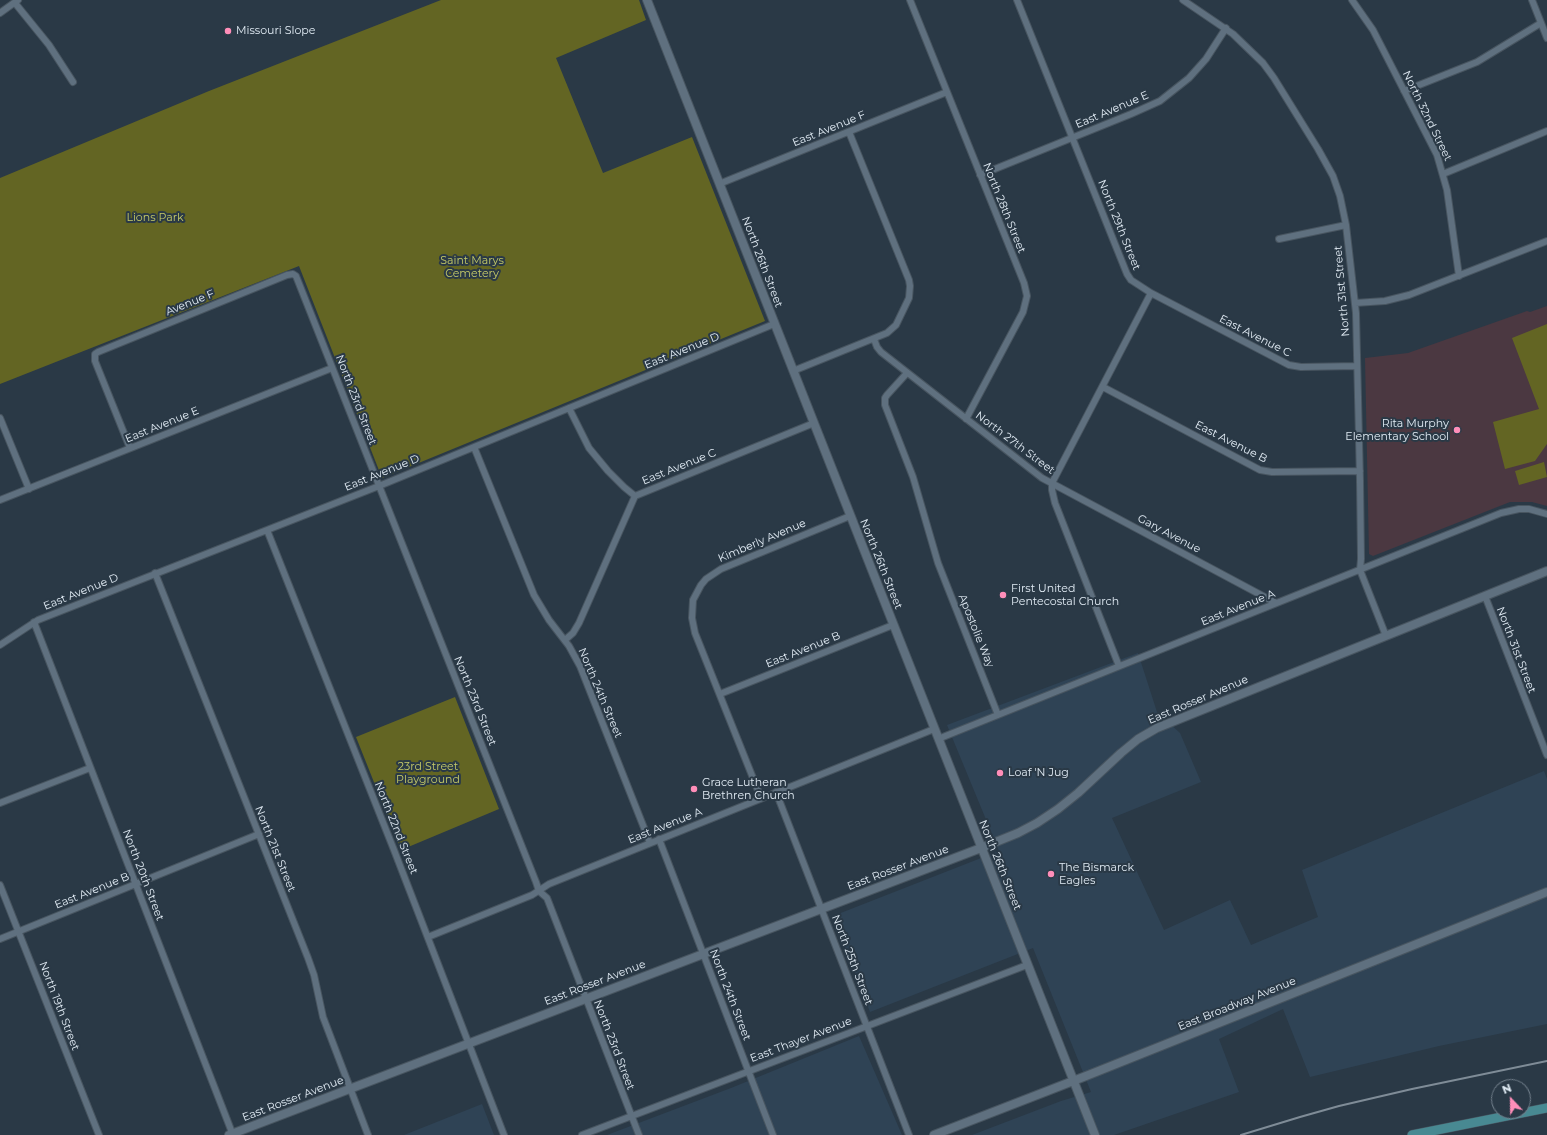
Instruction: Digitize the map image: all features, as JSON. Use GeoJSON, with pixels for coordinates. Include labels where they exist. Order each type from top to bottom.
{"type":"FeatureCollection","features":[{"type":"Feature","properties":{"kind":"main road"},"geometry":{"type":"LineString","coordinates":[[1412,1135],[1547,1108]]}},
{"type":"Feature","properties":{"kind":"street","name":"North 26th Street"},"geometry":{"type":"LineString","coordinates":[[647,0],[1095,1135]]}},
{"type":"Feature","properties":{"kind":"street","name":"North 28th Street"},"geometry":{"type":"LineString","coordinates":[[910,0],[1024,283],[1026,301],[1023,312],[966,419]]}},
{"type":"Feature","properties":{"kind":"street","name":"North 29th Street"},"geometry":{"type":"LineString","coordinates":[[1017,0],[1127,274],[1136,284],[1151,293]]}},
{"type":"Feature","properties":{"kind":"street","name":"North 31st Street"},"geometry":{"type":"LineString","coordinates":[[1183,0],[1226,28],[1249,48],[1268,70],[1318,149],[1336,186],[1346,225],[1355,303],[1360,471],[1360,570],[1386,636]]}},
{"type":"Feature","properties":{"kind":"street","name":"North 32nd Street"},"geometry":{"type":"LineString","coordinates":[[1352,0],[1373,30],[1433,146],[1443,174],[1449,200],[1459,276]]}},
{"type":"Feature","properties":{"kind":"street"},"geometry":{"type":"LineString","coordinates":[[1532,0],[1547,38]]}},
{"type":"Feature","properties":{"kind":"street"},"geometry":{"type":"LineString","coordinates":[[0,13],[16,1],[49,45],[73,82]]}},
{"type":"Feature","properties":{"kind":"street"},"geometry":{"type":"LineString","coordinates":[[1404,90],[1477,62],[1541,23]]}},
{"type":"Feature","properties":{"kind":"street","name":"East Avenue E"},"geometry":{"type":"LineString","coordinates":[[980,175],[1140,111],[1170,94],[1182,85],[1197,69],[1226,28]]}},
{"type":"Feature","properties":{"kind":"street","name":"East Avenue F"},"geometry":{"type":"LineString","coordinates":[[719,184],[946,92]]}},
{"type":"Feature","properties":{"kind":"street"},"geometry":{"type":"LineString","coordinates":[[1443,174],[1547,131]]}},
{"type":"Feature","properties":{"kind":"street"},"geometry":{"type":"LineString","coordinates":[[793,371],[887,333],[896,325],[906,305],[910,292],[909,280],[849,132]]}},
{"type":"Feature","properties":{"kind":"street"},"geometry":{"type":"LineString","coordinates":[[1279,239],[1346,225]]}},
{"type":"Feature","properties":{"kind":"street"},"geometry":{"type":"LineString","coordinates":[[1355,303],[1384,301],[1400,298],[1547,241]]}},
{"type":"Feature","properties":{"kind":"street","name":"Avenue F"},"geometry":{"type":"LineString","coordinates":[[130,448],[96,361],[96,354],[101,350],[287,275],[293,274]]}},
{"type":"Feature","properties":{"kind":"street","name":"North 23rd Street"},"geometry":{"type":"LineString","coordinates":[[293,274],[298,279],[539,890],[547,898],[638,1135]]}},
{"type":"Feature","properties":{"kind":"street"},"geometry":{"type":"LineString","coordinates":[[1052,483],[1151,293]]}},
{"type":"Feature","properties":{"kind":"street","name":"East Avenue C"},"geometry":{"type":"LineString","coordinates":[[1151,293],[1289,365],[1301,367],[1357,366]]}},
{"type":"Feature","properties":{"kind":"street","name":"East Avenue D"},"geometry":{"type":"LineString","coordinates":[[0,645],[34,622],[155,573],[379,486],[774,324]]}},
{"type":"Feature","properties":{"kind":"street","name":"North 27th Street"},"geometry":{"type":"LineString","coordinates":[[874,338],[877,347],[881,352],[1042,478],[1052,483],[1055,503],[1119,666]]}},
{"type":"Feature","properties":{"kind":"street","name":"East Avenue E"},"geometry":{"type":"LineString","coordinates":[[0,500],[332,368]]}},
{"type":"Feature","properties":{"kind":"street","name":"Apostolie Way"},"geometry":{"type":"LineString","coordinates":[[907,372],[887,395],[884,401],[910,470],[935,556],[998,715]]}},
{"type":"Feature","properties":{"kind":"street","name":"East Avenue B"},"geometry":{"type":"LineString","coordinates":[[1103,387],[1260,470],[1272,472],[1360,471]]}},
{"type":"Feature","properties":{"kind":"street"},"geometry":{"type":"LineString","coordinates":[[569,408],[589,448],[608,471],[635,496]]}},
{"type":"Feature","properties":{"kind":"street"},"geometry":{"type":"LineString","coordinates":[[0,418],[29,489]]}},
{"type":"Feature","properties":{"kind":"street","name":"East Avenue C"},"geometry":{"type":"LineString","coordinates":[[565,640],[573,633],[579,624],[635,496],[814,423]]}},
{"type":"Feature","properties":{"kind":"street","name":"North 24th Street"},"geometry":{"type":"LineString","coordinates":[[474,447],[534,595],[548,620],[565,640],[580,666],[650,843]]}},
{"type":"Feature","properties":{"kind":"street","name":"Gary Avenue"},"geometry":{"type":"LineString","coordinates":[[1052,483],[1276,603]]}},
{"type":"Feature","properties":{"kind":"street","name":"East Avenue A"},"geometry":{"type":"LineString","coordinates":[[938,739],[1510,511],[1530,509],[1547,514]]}},
{"type":"Feature","properties":{"kind":"street","name":"Kimberly Avenue"},"geometry":{"type":"LineString","coordinates":[[720,694],[693,626],[693,600],[706,578],[721,569],[850,516]]}},
{"type":"Feature","properties":{"kind":"street","name":"North 22nd Street"},"geometry":{"type":"LineString","coordinates":[[267,530],[428,937],[504,1135]]}},
{"type":"Feature","properties":{"kind":"street","name":"East Rosser Avenue"},"geometry":{"type":"LineString","coordinates":[[232,1135],[981,848],[1027,829],[1047,817],[1068,801],[1129,746],[1157,728],[1547,571]]}},
{"type":"Feature","properties":{"kind":"street","name":"North 21st Street"},"geometry":{"type":"LineString","coordinates":[[155,573],[308,958],[323,1017],[368,1135]]}},
{"type":"Feature","properties":{"kind":"street","name":"North 31st Street"},"geometry":{"type":"LineString","coordinates":[[1485,596],[1547,755]]}},
{"type":"Feature","properties":{"kind":"street","name":"North 20th Street"},"geometry":{"type":"LineString","coordinates":[[34,622],[232,1135]]}},
{"type":"Feature","properties":{"kind":"street","name":"East Avenue B"},"geometry":{"type":"LineString","coordinates":[[720,694],[893,625]]}},
{"type":"Feature","properties":{"kind":"street"},"geometry":{"type":"LineString","coordinates":[[720,694],[761,798]]}},
{"type":"Feature","properties":{"kind":"street","name":"East Avenue A"},"geometry":{"type":"LineString","coordinates":[[428,937],[532,895],[549,884],[934,729]]}},
{"type":"Feature","properties":{"kind":"street"},"geometry":{"type":"LineString","coordinates":[[0,803],[90,768]]}},
{"type":"Feature","properties":{"kind":"street","name":"North 25th Street"},"geometry":{"type":"LineString","coordinates":[[776,792],[909,1135]]}},
{"type":"Feature","properties":{"kind":"street","name":"East Avenue B"},"geometry":{"type":"LineString","coordinates":[[0,939],[259,834]]}},
{"type":"Feature","properties":{"kind":"street","name":"North 24th Street"},"geometry":{"type":"LineString","coordinates":[[659,839],[773,1135]]}},
{"type":"Feature","properties":{"kind":"street","name":"North 19th Street"},"geometry":{"type":"LineString","coordinates":[[0,885],[98,1135]]}},
{"type":"Feature","properties":{"kind":"street","name":"East Broadway Avenue"},"geometry":{"type":"LineString","coordinates":[[934,1135],[1074,1081],[1547,892]]}},
{"type":"Feature","properties":{"kind":"street","name":"East Thayer Avenue"},"geometry":{"type":"LineString","coordinates":[[582,1135],[1028,964]]}},
{"type":"Feature","properties":{"kind":"shaded area","name":"Rita Murphy Elementary School"},"geometry":{"type":"Polygon","coordinates":[[[1547,306],[1547,506],[1532,502],[1510,502],[1373,556],[1369,554],[1365,358],[1408,353],[1527,311],[1530,312],[1547,306]]]}},
{"type":"Feature","properties":{"kind":"shaded area"},"geometry":{"type":"Polygon","coordinates":[[[1138,653],[1157,712],[1180,733],[1201,782],[1112,818],[1164,930],[1230,900],[1251,945],[1318,917],[1302,870],[1544,771],[1547,779],[1547,1024],[1439,1046],[1310,1077],[1283,1009],[1219,1039],[1239,1092],[1114,1135],[972,1135],[1061,1101],[1091,1092],[1033,948],[870,1012],[833,916],[999,851],[947,725],[1138,653]]]}},
{"type":"Feature","properties":{"kind":"shaded area"},"geometry":{"type":"Polygon","coordinates":[[[859,1036],[902,1135],[607,1135],[731,1088],[859,1036]]]}},
{"type":"Feature","properties":{"kind":"shaded area"},"geometry":{"type":"Polygon","coordinates":[[[482,1104],[494,1135],[404,1135],[482,1104]]]}},
{"type":"Feature","properties":{"kind":"green space","name":"Saint Marys Cemetery"},"geometry":{"type":"Polygon","coordinates":[[[441,0],[639,0],[646,20],[556,58],[603,173],[692,137],[765,321],[382,478],[299,266],[0,384],[0,178],[209,91],[441,0]]]}},
{"type":"Feature","properties":{"kind":"green space"},"geometry":{"type":"Polygon","coordinates":[[[1547,324],[1547,444],[1535,461],[1505,469],[1493,422],[1539,409],[1512,338],[1547,324]]]}},
{"type":"Feature","properties":{"kind":"green space"},"geometry":{"type":"Polygon","coordinates":[[[1544,462],[1547,477],[1519,485],[1515,471],[1544,462]]]}},
{"type":"Feature","properties":{"kind":"green space","name":"23rd Street Playground"},"geometry":{"type":"Polygon","coordinates":[[[455,697],[499,809],[401,850],[356,737],[455,697]]]}},
{"type":"Feature","properties":{"kind":"railway"},"geometry":{"type":"LineString","coordinates":[[1241,1135],[1339,1106],[1547,1061]]}},
{"type":"Feature","properties":{"kind":"place","name":"Missouri Slope"},"geometry":{"type":"Point","coordinates":[228,31]}},
{"type":"Feature","properties":{"kind":"place","name":"Rita Murphy Elementary School"},"geometry":{"type":"Point","coordinates":[1457,430]}},
{"type":"Feature","properties":{"kind":"place","name":"First United Pentecostal Church"},"geometry":{"type":"Point","coordinates":[1003,595]}},
{"type":"Feature","properties":{"kind":"place","name":"Loaf 'N Jug"},"geometry":{"type":"Point","coordinates":[1000,773]}},
{"type":"Feature","properties":{"kind":"place","name":"Grace Lutheran Brethren Church"},"geometry":{"type":"Point","coordinates":[694,789]}},
{"type":"Feature","properties":{"kind":"place","name":"The Bismarck Eagles"},"geometry":{"type":"Point","coordinates":[1051,874]}},
{"type":"Feature","properties":{"kind":"park label","name":"Lions Park"},"geometry":{"type":"Point","coordinates":[155,218]}}]}
